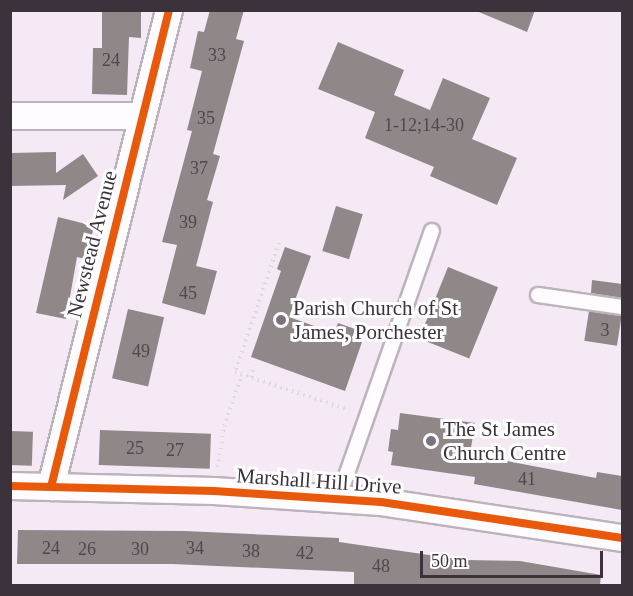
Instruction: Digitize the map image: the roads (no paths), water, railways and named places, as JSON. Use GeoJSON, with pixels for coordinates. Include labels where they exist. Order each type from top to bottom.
{"type":"FeatureCollection","features":[{"type":"Feature","properties":{"kind":"street","name":"Newstead Avenue"},"geometry":{"type":"LineString","coordinates":[[51,487],[169,10]]}},
{"type":"Feature","properties":{"kind":"street"},"geometry":{"type":"LineString","coordinates":[[10,116],[142,116]]}},
{"type":"Feature","properties":{"kind":"street","name":"Marshall Hill Drive"},"geometry":{"type":"LineString","coordinates":[[10,486],[214,491],[338,499],[622,538]]}},
{"type":"Feature","properties":{"kind":"lane"},"geometry":{"type":"LineString","coordinates":[[338,499],[432,231]]}},
{"type":"Feature","properties":{"kind":"lane"},"geometry":{"type":"LineString","coordinates":[[538,295],[622,307]]}},
{"type":"Feature","properties":{"kind":"place","name":"Parish Church of St James, Porchester"},"geometry":{"type":"Point","coordinates":[281,320]}},
{"type":"Feature","properties":{"kind":"place","name":"The St James Church Centre"},"geometry":{"type":"Point","coordinates":[431,441]}}]}
